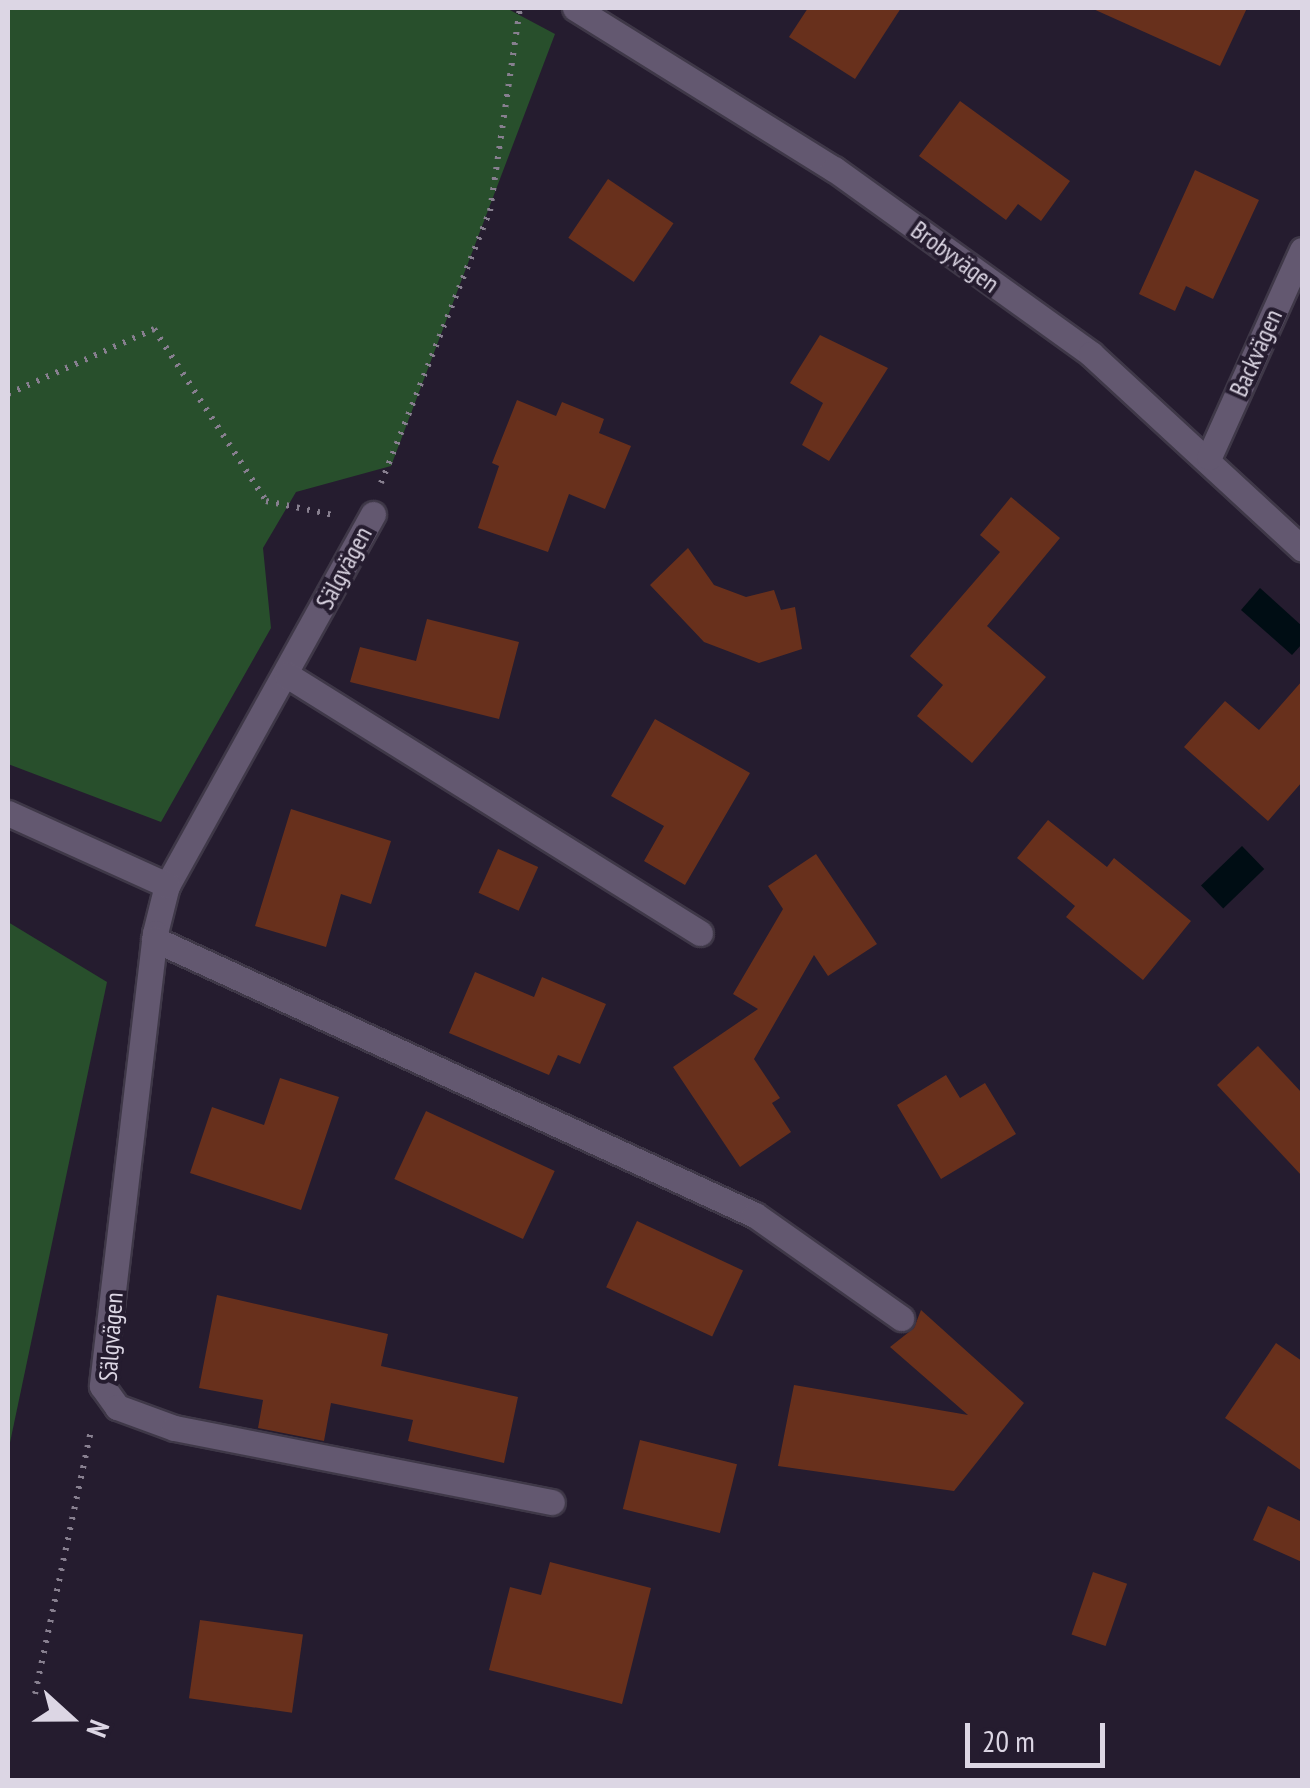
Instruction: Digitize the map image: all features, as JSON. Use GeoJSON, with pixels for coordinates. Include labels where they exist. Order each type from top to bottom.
{"type":"FeatureCollection","features":[{"type":"Feature","properties":{"kind":"street","name":"Brobyvägen"},"geometry":{"type":"LineString","coordinates":[[575,8],[834,169],[1091,354],[1209,456],[1302,549]]}},
{"type":"Feature","properties":{"kind":"street","name":"Backvägen"},"geometry":{"type":"LineString","coordinates":[[1209,456],[1302,250]]}},
{"type":"Feature","properties":{"kind":"street","name":"Sälgvägen"},"geometry":{"type":"LineString","coordinates":[[374,514],[167,886],[154,940],[102,1386],[117,1407],[174,1428],[552,1502]]}},
{"type":"Feature","properties":{"kind":"street"},"geometry":{"type":"LineString","coordinates":[[286,675],[700,933]]}},
{"type":"Feature","properties":{"kind":"street"},"geometry":{"type":"LineString","coordinates":[[8,813],[167,886]]}},
{"type":"Feature","properties":{"kind":"street"},"geometry":{"type":"LineString","coordinates":[[154,940],[755,1215],[901,1318]]}},
{"type":"Feature","properties":{"kind":"path"},"geometry":{"type":"LineString","coordinates":[[8,394],[154,329],[266,501],[316,515],[374,514],[490,211],[520,8]]}},
{"type":"Feature","properties":{"kind":"path"},"geometry":{"type":"LineString","coordinates":[[35,1694],[102,1386]]}},
{"type":"Feature","properties":{"kind":"green space"},"geometry":{"type":"Polygon","coordinates":[[[8,8],[506,8],[555,34],[391,466],[296,492],[263,548],[271,628],[161,822],[8,764],[8,8]]]}},
{"type":"Feature","properties":{"kind":"green space"},"geometry":{"type":"Polygon","coordinates":[[[8,922],[107,982],[8,1452],[8,922]]]}},
{"type":"Feature","properties":{"kind":"shaded area"},"geometry":{"type":"Polygon","coordinates":[[[1260,588],[1302,626],[1302,644],[1292,655],[1241,610],[1260,588]]]}},
{"type":"Feature","properties":{"kind":"shaded area"},"geometry":{"type":"Polygon","coordinates":[[[1242,846],[1264,869],[1223,909],[1201,886],[1242,846]]]}},
{"type":"Feature","properties":{"kind":"building"},"geometry":{"type":"Polygon","coordinates":[[[808,8],[901,8],[855,79],[789,37],[808,8]]]}},
{"type":"Feature","properties":{"kind":"building"},"geometry":{"type":"Polygon","coordinates":[[[1091,8],[1247,8],[1220,66],[1091,8]]]}},
{"type":"Feature","properties":{"kind":"building"},"geometry":{"type":"Polygon","coordinates":[[[960,101],[1070,181],[1041,221],[1018,204],[1006,220],[919,156],[960,101]]]}},
{"type":"Feature","properties":{"kind":"building"},"geometry":{"type":"Polygon","coordinates":[[[1195,170],[1259,200],[1213,299],[1186,286],[1175,311],[1139,294],[1195,170]]]}},
{"type":"Feature","properties":{"kind":"building"},"geometry":{"type":"Polygon","coordinates":[[[608,179],[673,223],[634,282],[568,238],[608,179]]]}},
{"type":"Feature","properties":{"kind":"building"},"geometry":{"type":"Polygon","coordinates":[[[820,335],[888,368],[829,461],[802,445],[823,403],[790,383],[820,335]]]}},
{"type":"Feature","properties":{"kind":"building"},"geometry":{"type":"Polygon","coordinates":[[[517,400],[556,416],[562,402],[604,419],[599,433],[631,446],[605,509],[569,494],[548,552],[478,528],[499,466],[492,463],[517,400]]]}},
{"type":"Feature","properties":{"kind":"building"},"geometry":{"type":"Polygon","coordinates":[[[1011,497],[1060,538],[987,626],[1046,677],[972,763],[917,716],[943,685],[910,656],[1000,552],[980,535],[1011,497]]]}},
{"type":"Feature","properties":{"kind":"building"},"geometry":{"type":"Polygon","coordinates":[[[688,548],[714,585],[746,597],[774,590],[781,610],[795,607],[802,649],[759,663],[704,642],[650,585],[688,548]]]}},
{"type":"Feature","properties":{"kind":"building"},"geometry":{"type":"Polygon","coordinates":[[[427,619],[519,642],[499,719],[350,682],[360,647],[416,661],[427,619]]]}},
{"type":"Feature","properties":{"kind":"building"},"geometry":{"type":"Polygon","coordinates":[[[1302,681],[1302,782],[1268,821],[1184,747],[1225,701],[1259,730],[1302,681]]]}},
{"type":"Feature","properties":{"kind":"building"},"geometry":{"type":"Polygon","coordinates":[[[655,719],[750,773],[685,885],[644,861],[664,826],[611,796],[655,719]]]}},
{"type":"Feature","properties":{"kind":"building"},"geometry":{"type":"Polygon","coordinates":[[[291,809],[391,841],[371,904],[341,894],[326,947],[255,926],[291,809]]]}},
{"type":"Feature","properties":{"kind":"building"},"geometry":{"type":"Polygon","coordinates":[[[1048,820],[1107,867],[1114,858],[1191,921],[1143,980],[1066,917],[1075,906],[1017,858],[1048,820]]]}},
{"type":"Feature","properties":{"kind":"building"},"geometry":{"type":"Polygon","coordinates":[[[498,849],[538,867],[519,911],[478,893],[498,849]]]}},
{"type":"Feature","properties":{"kind":"building"},"geometry":{"type":"Polygon","coordinates":[[[816,854],[877,944],[828,976],[814,955],[754,1059],[780,1098],[772,1103],[791,1132],[740,1167],[673,1067],[758,1009],[733,994],[783,909],[768,886],[816,854]]]}},
{"type":"Feature","properties":{"kind":"building"},"geometry":{"type":"Polygon","coordinates":[[[475,972],[534,997],[542,977],[606,1004],[580,1064],[558,1055],[549,1075],[449,1033],[475,972]]]}},
{"type":"Feature","properties":{"kind":"building"},"geometry":{"type":"Polygon","coordinates":[[[1258,1046],[1302,1093],[1302,1176],[1217,1085],[1258,1046]]]}},
{"type":"Feature","properties":{"kind":"building"},"geometry":{"type":"Polygon","coordinates":[[[946,1075],[960,1098],[985,1083],[1016,1134],[941,1179],[897,1105],[946,1075]]]}},
{"type":"Feature","properties":{"kind":"building"},"geometry":{"type":"Polygon","coordinates":[[[280,1078],[339,1097],[301,1210],[190,1173],[212,1107],[264,1125],[280,1078]]]}},
{"type":"Feature","properties":{"kind":"building"},"geometry":{"type":"Polygon","coordinates":[[[426,1111],[555,1171],[523,1239],[394,1179],[426,1111]]]}},
{"type":"Feature","properties":{"kind":"building"},"geometry":{"type":"Polygon","coordinates":[[[637,1221],[743,1270],[712,1337],[606,1287],[637,1221]]]}},
{"type":"Feature","properties":{"kind":"building"},"geometry":{"type":"Polygon","coordinates":[[[217,1295],[388,1334],[381,1366],[518,1397],[504,1463],[408,1441],[413,1420],[331,1403],[324,1441],[258,1428],[263,1400],[199,1388],[217,1295]]]}},
{"type":"Feature","properties":{"kind":"building"},"geometry":{"type":"Polygon","coordinates":[[[921,1310],[1024,1403],[954,1491],[778,1466],[794,1385],[968,1415],[890,1347],[914,1328],[921,1310]]]}},
{"type":"Feature","properties":{"kind":"building"},"geometry":{"type":"Polygon","coordinates":[[[1276,1343],[1302,1361],[1302,1471],[1225,1418],[1276,1343]]]}},
{"type":"Feature","properties":{"kind":"building"},"geometry":{"type":"Polygon","coordinates":[[[640,1440],[737,1464],[720,1533],[623,1509],[640,1440]]]}},
{"type":"Feature","properties":{"kind":"building"},"geometry":{"type":"Polygon","coordinates":[[[1268,1506],[1302,1522],[1302,1562],[1253,1540],[1268,1506]]]}},
{"type":"Feature","properties":{"kind":"building"},"geometry":{"type":"Polygon","coordinates":[[[550,1562],[651,1588],[622,1704],[489,1670],[510,1587],[541,1595],[550,1562]]]}},
{"type":"Feature","properties":{"kind":"building"},"geometry":{"type":"Polygon","coordinates":[[[1093,1572],[1127,1584],[1106,1646],[1072,1634],[1093,1572]]]}},
{"type":"Feature","properties":{"kind":"building"},"geometry":{"type":"Polygon","coordinates":[[[200,1620],[303,1634],[292,1713],[189,1698],[200,1620]]]}}]}
